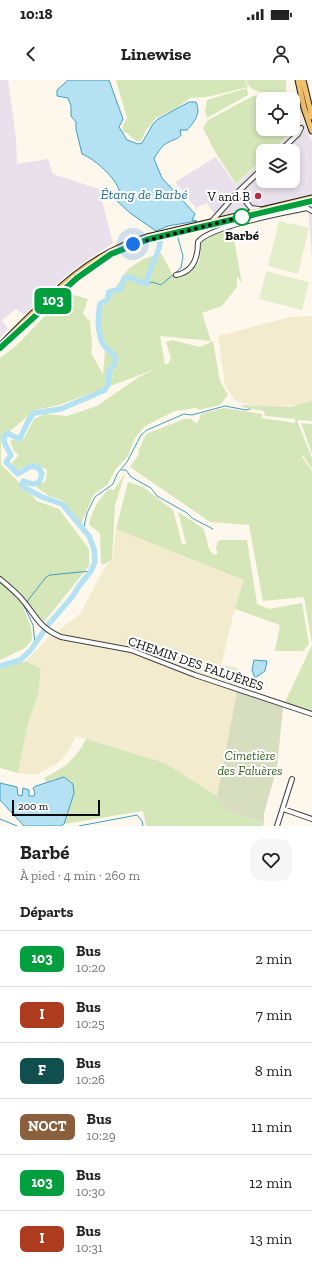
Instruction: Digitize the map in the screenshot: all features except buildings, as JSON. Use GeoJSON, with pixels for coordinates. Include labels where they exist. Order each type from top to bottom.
{"type":"FeatureCollection","features":[{"type":"Feature","properties":{"kind":"main road"},"geometry":{"type":"LineString","coordinates":[[298,80],[304,108],[312,131]]}},
{"type":"Feature","properties":{"kind":"main road"},"geometry":{"type":"LineString","coordinates":[[303,80],[312,117]]}},
{"type":"Feature","properties":{"kind":"main road"},"geometry":{"type":"LineString","coordinates":[[0,347],[72,276],[97,258],[138,239],[225,220],[283,204],[312,200]]}},
{"type":"Feature","properties":{"kind":"main road"},"geometry":{"type":"LineString","coordinates":[[0,347],[77,278],[111,254],[145,240],[312,200]]}},
{"type":"Feature","properties":{"kind":"street"},"geometry":{"type":"LineString","coordinates":[[287,144],[298,134],[301,128]]}},
{"type":"Feature","properties":{"kind":"street"},"geometry":{"type":"LineString","coordinates":[[212,222],[238,192],[256,175]]}},
{"type":"Feature","properties":{"kind":"street"},"geometry":{"type":"LineString","coordinates":[[238,192],[252,209],[283,204]]}},
{"type":"Feature","properties":{"kind":"street"},"geometry":{"type":"LineString","coordinates":[[176,275],[194,264],[198,258],[198,242],[205,236],[240,223],[307,208],[312,211]]}},
{"type":"Feature","properties":{"kind":"street"},"geometry":{"type":"LineString","coordinates":[[220,212],[225,220]]}},
{"type":"Feature","properties":{"kind":"street","name":"CHEMIN DES FALUÈRES"},"geometry":{"type":"LineString","coordinates":[[0,579],[26,605],[43,627],[52,634],[131,650],[188,672],[312,714]]}},
{"type":"Feature","properties":{"kind":"street"},"geometry":{"type":"LineString","coordinates":[[277,826],[292,779]]}},
{"type":"Feature","properties":{"kind":"street"},"geometry":{"type":"LineString","coordinates":[[283,809],[312,819]]}},
{"type":"Feature","properties":{"kind":"shaded area"},"geometry":{"type":"Polygon","coordinates":[[[0,80],[8,80],[16,138],[17,164],[48,159],[53,174],[99,189],[113,243],[70,272],[24,315],[16,309],[2,320],[8,329],[0,338],[0,80]]]}},
{"type":"Feature","properties":{"kind":"shaded area"},"geometry":{"type":"Polygon","coordinates":[[[304,122],[312,141],[312,259],[307,195],[224,215],[214,214],[207,203],[196,208],[175,182],[216,157],[236,185],[256,166],[256,188],[300,188],[300,144],[280,144],[289,136],[300,136],[300,126],[304,122]]]}},
{"type":"Feature","properties":{"kind":"shaded area"},"geometry":{"type":"Polygon","coordinates":[[[290,317],[312,317],[312,401],[301,405],[268,408],[235,401],[225,385],[218,336],[290,317]]]}},
{"type":"Feature","properties":{"kind":"shaded area"},"geometry":{"type":"Polygon","coordinates":[[[116,529],[245,580],[233,616],[216,686],[237,691],[217,796],[165,763],[76,736],[70,749],[58,763],[36,775],[18,773],[28,723],[38,695],[41,669],[26,661],[47,639],[80,614],[105,567],[113,557],[116,529]]]}},
{"type":"Feature","properties":{"kind":"green space"},"geometry":{"type":"Polygon","coordinates":[[[116,80],[245,80],[248,87],[207,97],[190,98],[175,109],[156,118],[146,130],[141,141],[136,141],[127,133],[123,132],[122,127],[127,118],[116,80]]]}},
{"type":"Feature","properties":{"kind":"green space"},"geometry":{"type":"Polygon","coordinates":[[[246,80],[286,80],[286,92],[257,91],[249,85],[246,80]]]}},
{"type":"Feature","properties":{"kind":"green space"},"geometry":{"type":"Polygon","coordinates":[[[247,88],[248,95],[207,118],[205,111],[207,100],[247,88]]]}},
{"type":"Feature","properties":{"kind":"green space"},"geometry":{"type":"Polygon","coordinates":[[[256,96],[256,136],[288,136],[279,144],[256,144],[256,165],[236,184],[214,150],[203,128],[208,120],[256,96]]]}},
{"type":"Feature","properties":{"kind":"green space"},"geometry":{"type":"Polygon","coordinates":[[[279,221],[309,228],[298,274],[268,266],[279,221]]]}},
{"type":"Feature","properties":{"kind":"green space"},"geometry":{"type":"Polygon","coordinates":[[[232,228],[242,284],[237,276],[237,287],[222,306],[202,313],[211,341],[160,336],[165,365],[169,363],[171,357],[166,342],[172,340],[200,347],[213,341],[220,381],[228,395],[220,405],[199,410],[196,408],[175,411],[145,426],[135,438],[128,456],[115,470],[108,484],[94,494],[81,524],[62,500],[49,496],[36,487],[46,481],[47,470],[34,463],[18,470],[11,464],[19,455],[14,451],[10,441],[25,437],[34,419],[45,414],[67,416],[97,406],[139,377],[156,369],[59,405],[35,410],[1,439],[1,464],[37,501],[59,509],[89,549],[89,566],[44,622],[23,608],[31,627],[32,640],[25,648],[0,660],[0,358],[17,345],[67,293],[88,299],[83,314],[90,321],[92,341],[91,353],[103,374],[105,350],[101,331],[101,309],[128,269],[143,259],[161,253],[175,279],[196,266],[200,260],[201,240],[232,228]]]}},
{"type":"Feature","properties":{"kind":"green space"},"geometry":{"type":"Polygon","coordinates":[[[266,271],[309,282],[302,310],[259,299],[266,271]]]}},
{"type":"Feature","properties":{"kind":"green space"},"geometry":{"type":"Polygon","coordinates":[[[312,401],[312,421],[298,420],[298,423],[312,458],[312,469],[304,457],[300,454],[312,471],[312,645],[304,597],[263,601],[249,525],[210,522],[130,467],[139,454],[138,452],[146,434],[184,419],[191,419],[196,423],[198,422],[201,414],[224,408],[262,414],[262,418],[295,423],[295,419],[265,416],[264,411],[242,407],[243,405],[291,407],[312,401]]]}},
{"type":"Feature","properties":{"kind":"green space"},"geometry":{"type":"Polygon","coordinates":[[[301,423],[312,424],[312,454],[301,423]]]}},
{"type":"Feature","properties":{"kind":"green space"},"geometry":{"type":"Polygon","coordinates":[[[125,473],[115,506],[112,559],[103,565],[101,563],[100,533],[89,525],[90,520],[102,497],[109,489],[114,490],[125,473]]]}},
{"type":"Feature","properties":{"kind":"green space"},"geometry":{"type":"Polygon","coordinates":[[[128,482],[143,487],[173,510],[182,544],[186,544],[178,512],[204,529],[209,549],[214,555],[218,553],[216,549],[217,543],[220,540],[247,540],[257,604],[269,609],[302,603],[309,644],[303,651],[275,651],[280,625],[235,609],[244,580],[116,529],[128,482]]]}},
{"type":"Feature","properties":{"kind":"green space"},"geometry":{"type":"Polygon","coordinates":[[[312,645],[312,710],[285,702],[312,645]]]}},
{"type":"Feature","properties":{"kind":"green space"},"geometry":{"type":"Polygon","coordinates":[[[26,661],[41,669],[38,695],[28,723],[18,773],[0,768],[0,668],[26,661]]]}},
{"type":"Feature","properties":{"kind":"green space"},"geometry":{"type":"Polygon","coordinates":[[[225,665],[240,670],[243,676],[241,684],[238,685],[222,680],[225,665]]]}},
{"type":"Feature","properties":{"kind":"green space","name":"Cimetière des Faluères"},"geometry":{"type":"Polygon","coordinates":[[[237,691],[283,707],[277,768],[264,813],[264,822],[226,812],[217,796],[237,691]]]}},
{"type":"Feature","properties":{"kind":"green space"},"geometry":{"type":"Polygon","coordinates":[[[86,739],[165,763],[217,796],[226,812],[264,822],[263,826],[146,826],[143,811],[64,824],[72,797],[72,783],[68,779],[59,779],[46,782],[44,778],[69,762],[78,752],[86,739]]]}},
{"type":"Feature","properties":{"kind":"water","name":"Étang de Barbé"},"geometry":{"type":"Polygon","coordinates":[[[68,80],[109,80],[123,119],[119,127],[127,140],[138,144],[142,143],[153,124],[158,119],[189,102],[196,102],[198,110],[192,124],[187,130],[180,130],[181,135],[177,139],[164,145],[154,159],[162,178],[195,214],[192,220],[197,221],[168,226],[156,231],[130,213],[115,199],[120,195],[116,183],[100,165],[82,154],[76,129],[76,122],[71,116],[71,106],[68,98],[57,96],[57,90],[68,80]]]}},
{"type":"Feature","properties":{"kind":"water"},"geometry":{"type":"Polygon","coordinates":[[[254,660],[267,661],[265,671],[255,678],[252,670],[254,660]]]}},
{"type":"Feature","properties":{"kind":"water"},"geometry":{"type":"Polygon","coordinates":[[[64,777],[73,784],[74,793],[64,824],[61,826],[24,826],[0,800],[0,783],[17,787],[18,795],[22,796],[23,788],[29,790],[29,796],[34,796],[35,793],[33,788],[36,786],[64,777]]]}},
{"type":"Feature","properties":{"kind":"waterway"},"geometry":{"type":"LineString","coordinates":[[147,284],[152,282],[161,285],[181,268],[183,256],[178,238]]}},
{"type":"Feature","properties":{"kind":"waterway"},"geometry":{"type":"LineString","coordinates":[[0,666],[20,660],[30,651],[48,625],[73,596],[91,571],[95,562],[94,549],[89,536],[62,504],[42,497],[25,488],[22,484],[23,481],[32,484],[39,483],[42,474],[39,468],[31,466],[18,474],[6,462],[11,455],[5,444],[4,438],[7,433],[19,439],[29,419],[34,413],[61,409],[105,390],[109,383],[108,373],[113,366],[115,357],[114,354],[104,346],[100,337],[98,323],[100,304],[107,300],[109,292],[121,289],[124,278],[128,277],[147,284],[149,272],[160,245],[160,240]]}},
{"type":"Feature","properties":{"kind":"waterway"},"geometry":{"type":"LineString","coordinates":[[83,531],[87,513],[95,497],[113,484],[117,474],[127,462],[141,435],[147,430],[184,414],[192,415],[225,406],[246,410],[250,409]]}},
{"type":"Feature","properties":{"kind":"waterway"},"geometry":{"type":"LineString","coordinates":[[122,470],[126,470],[131,477],[151,488],[157,496],[213,529]]}},
{"type":"Feature","properties":{"kind":"waterway"},"geometry":{"type":"LineString","coordinates":[[26,603],[46,577],[50,575],[91,571]]}},
{"type":"Feature","properties":{"kind":"waterway"},"geometry":{"type":"LineString","coordinates":[[24,606],[33,625],[35,643]]}},
{"type":"Feature","properties":{"kind":"waterway"},"geometry":{"type":"LineString","coordinates":[[79,826],[137,815],[142,821],[143,826]]}},
{"type":"Feature","properties":{"kind":"waterway"},"geometry":{"type":"LineString","coordinates":[[0,819],[17,826]]}},
{"type":"Feature","properties":{"kind":"bus line","name":"103"},"geometry":{"type":"LineString","coordinates":[[0,348],[88,269],[125,247],[149,239],[312,201]]}},
{"type":"Feature","properties":{"kind":"place","name":"V and B"},"geometry":{"type":"Point","coordinates":[258,196]}},
{"type":"Feature","properties":{"kind":"place","name":"Barbé"},"geometry":{"type":"Point","coordinates":[242,217]}},
{"type":"Feature","properties":{"kind":"route"},"geometry":{"type":"LineString","coordinates":[[133,244],[242,217]]}}]}
